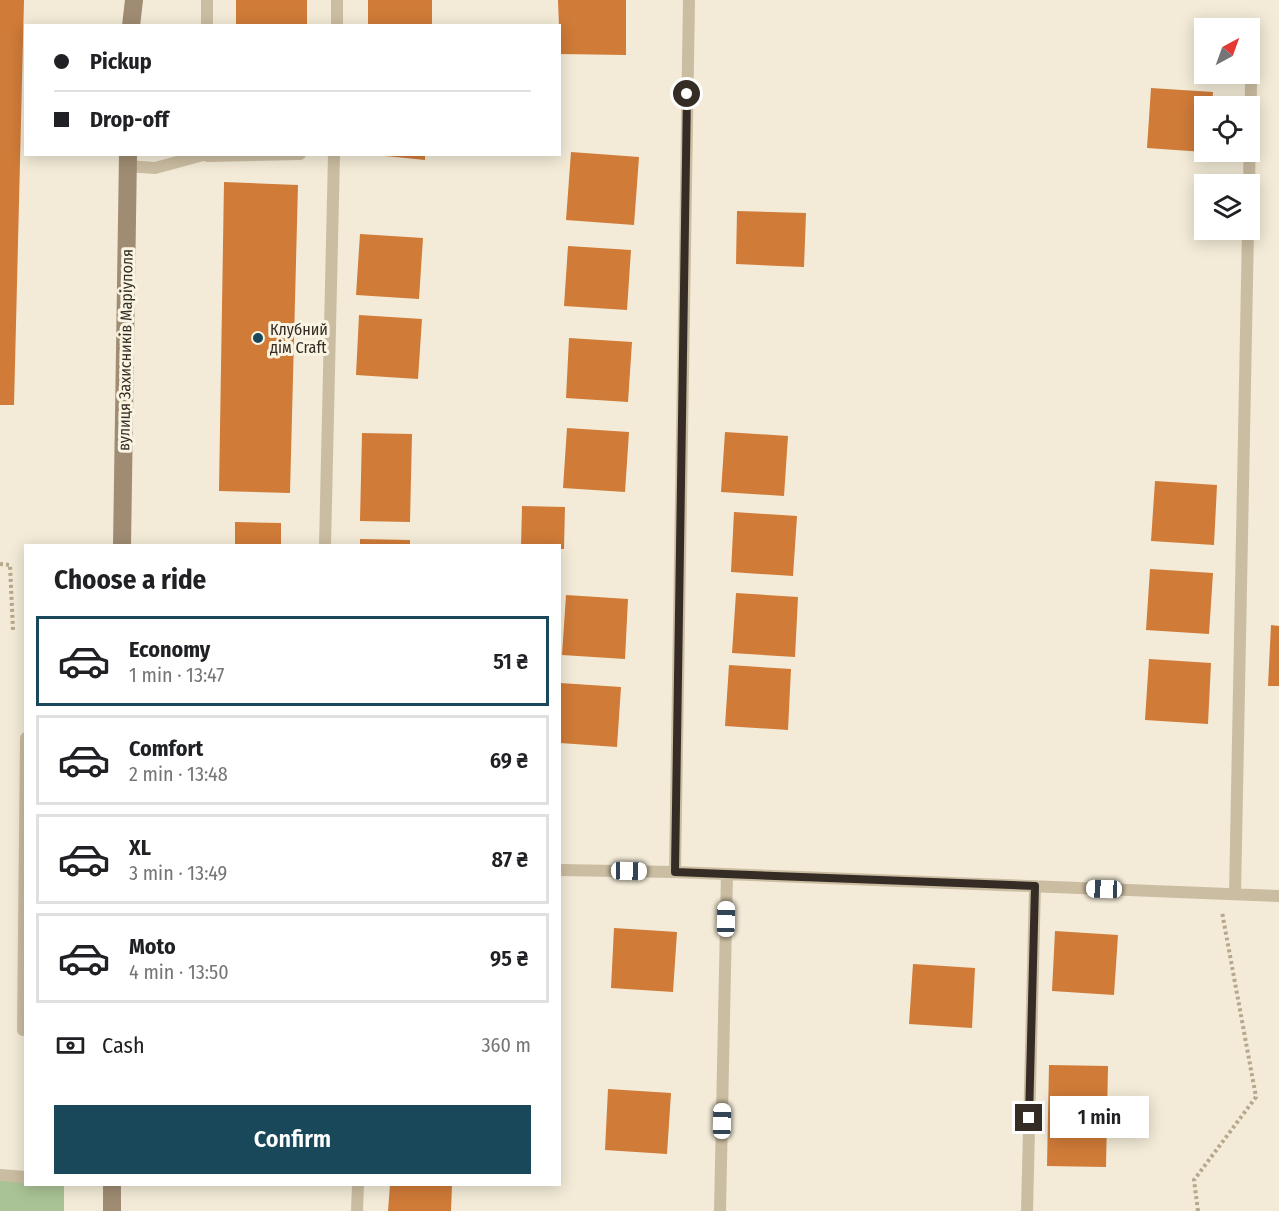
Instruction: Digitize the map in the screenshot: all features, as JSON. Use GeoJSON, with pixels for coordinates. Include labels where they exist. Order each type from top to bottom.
{"type":"FeatureCollection","features":[{"type":"Feature","properties":{"kind":"main road"},"geometry":{"type":"LineString","coordinates":[[128,0],[130,24]]}},
{"type":"Feature","properties":{"kind":"main road"},"geometry":{"type":"LineString","coordinates":[[130,24],[135,0]]}},
{"type":"Feature","properties":{"kind":"main road","name":"вулиця Захисників Маріуполя"},"geometry":{"type":"LineString","coordinates":[[122,544],[128,160]]}},
{"type":"Feature","properties":{"kind":"main road"},"geometry":{"type":"LineString","coordinates":[[112,1186],[112,1211]]}},
{"type":"Feature","properties":{"kind":"lane"},"geometry":{"type":"LineString","coordinates":[[207,0],[207,24]]}},
{"type":"Feature","properties":{"kind":"lane"},"geometry":{"type":"LineString","coordinates":[[337,0],[337,24]]}},
{"type":"Feature","properties":{"kind":"lane"},"geometry":{"type":"LineString","coordinates":[[675,872],[689,0]]}},
{"type":"Feature","properties":{"kind":"lane"},"geometry":{"type":"LineString","coordinates":[[1249,174],[1251,84]]}},
{"type":"Feature","properties":{"kind":"lane"},"geometry":{"type":"LineString","coordinates":[[128,160],[155,168],[203,156]]}},
{"type":"Feature","properties":{"kind":"lane"},"geometry":{"type":"LineString","coordinates":[[325,544],[334,156]]}},
{"type":"Feature","properties":{"kind":"lane"},"geometry":{"type":"LineString","coordinates":[[1235,894],[1248,240]]}},
{"type":"Feature","properties":{"kind":"lane"},"geometry":{"type":"LineString","coordinates":[[561,870],[675,872],[1279,896]]}},
{"type":"Feature","properties":{"kind":"lane"},"geometry":{"type":"LineString","coordinates":[[720,1211],[728,874]]}},
{"type":"Feature","properties":{"kind":"lane"},"geometry":{"type":"LineString","coordinates":[[1028,1211],[1035,886]]}},
{"type":"Feature","properties":{"kind":"lane"},"geometry":{"type":"LineString","coordinates":[[23,1030],[24,933]]}},
{"type":"Feature","properties":{"kind":"lane"},"geometry":{"type":"LineString","coordinates":[[0,1175],[24,1177]]}},
{"type":"Feature","properties":{"kind":"lane"},"geometry":{"type":"LineString","coordinates":[[357,1211],[358,1186]]}},
{"type":"Feature","properties":{"kind":"path"},"geometry":{"type":"LineString","coordinates":[[0,564],[10,565],[13,630]]}},
{"type":"Feature","properties":{"kind":"path"},"geometry":{"type":"LineString","coordinates":[[1198,1211],[1194,1180],[1256,1097],[1218,894]]}},
{"type":"Feature","properties":{"kind":"green space"},"geometry":{"type":"Polygon","coordinates":[[[0,1175],[24,1177],[24,1186],[64,1186],[64,1211],[0,1211],[0,1175]]]}},
{"type":"Feature","properties":{"kind":"building"},"geometry":{"type":"Polygon","coordinates":[[[0,0],[24,0],[14,405],[0,405],[0,0]]]}},
{"type":"Feature","properties":{"kind":"building"},"geometry":{"type":"Polygon","coordinates":[[[236,0],[307,0],[307,24],[236,24],[236,0]]]}},
{"type":"Feature","properties":{"kind":"building"},"geometry":{"type":"Polygon","coordinates":[[[368,0],[432,0],[432,24],[368,24],[368,0]]]}},
{"type":"Feature","properties":{"kind":"building"},"geometry":{"type":"Polygon","coordinates":[[[558,0],[626,0],[626,55],[561,54],[561,24],[559,24],[558,0]]]}},
{"type":"Feature","properties":{"kind":"building"},"geometry":{"type":"Polygon","coordinates":[[[1151,88],[1213,92],[1213,96],[1194,96],[1194,151],[1147,148],[1151,88]]]}},
{"type":"Feature","properties":{"kind":"building"},"geometry":{"type":"Polygon","coordinates":[[[571,152],[639,157],[634,225],[566,220],[571,152]]]}},
{"type":"Feature","properties":{"kind":"building"},"geometry":{"type":"Polygon","coordinates":[[[386,156],[425,156],[425,160],[386,156]]]}},
{"type":"Feature","properties":{"kind":"building","name":"Клубний дім Craft"},"geometry":{"type":"Polygon","coordinates":[[[224,182],[298,185],[290,493],[219,491],[224,182]]]}},
{"type":"Feature","properties":{"kind":"building"},"geometry":{"type":"Polygon","coordinates":[[[737,211],[806,213],[804,267],[736,264],[737,211]]]}},
{"type":"Feature","properties":{"kind":"building"},"geometry":{"type":"Polygon","coordinates":[[[360,234],[423,238],[419,299],[356,295],[360,234]]]}},
{"type":"Feature","properties":{"kind":"building"},"geometry":{"type":"Polygon","coordinates":[[[568,246],[631,250],[627,310],[564,306],[568,246]]]}},
{"type":"Feature","properties":{"kind":"building"},"geometry":{"type":"Polygon","coordinates":[[[359,315],[422,319],[418,379],[356,375],[359,315]]]}},
{"type":"Feature","properties":{"kind":"building"},"geometry":{"type":"Polygon","coordinates":[[[569,338],[632,342],[628,402],[566,398],[569,338]]]}},
{"type":"Feature","properties":{"kind":"building"},"geometry":{"type":"Polygon","coordinates":[[[567,428],[629,432],[625,492],[563,488],[567,428]]]}},
{"type":"Feature","properties":{"kind":"building"},"geometry":{"type":"Polygon","coordinates":[[[725,432],[788,436],[784,496],[721,492],[725,432]]]}},
{"type":"Feature","properties":{"kind":"building"},"geometry":{"type":"Polygon","coordinates":[[[362,433],[412,434],[410,522],[360,521],[362,433]]]}},
{"type":"Feature","properties":{"kind":"building"},"geometry":{"type":"Polygon","coordinates":[[[1155,481],[1217,485],[1214,545],[1151,541],[1155,481]]]}},
{"type":"Feature","properties":{"kind":"building"},"geometry":{"type":"Polygon","coordinates":[[[522,506],[565,507],[564,549],[561,549],[561,544],[521,544],[522,506]]]}},
{"type":"Feature","properties":{"kind":"building"},"geometry":{"type":"Polygon","coordinates":[[[734,512],[797,516],[793,576],[731,572],[734,512]]]}},
{"type":"Feature","properties":{"kind":"building"},"geometry":{"type":"Polygon","coordinates":[[[235,522],[281,523],[281,544],[235,544],[235,522]]]}},
{"type":"Feature","properties":{"kind":"building"},"geometry":{"type":"Polygon","coordinates":[[[360,539],[410,540],[410,544],[360,544],[360,539]]]}},
{"type":"Feature","properties":{"kind":"building"},"geometry":{"type":"Polygon","coordinates":[[[1150,569],[1213,573],[1209,634],[1146,630],[1150,569]]]}},
{"type":"Feature","properties":{"kind":"building"},"geometry":{"type":"Polygon","coordinates":[[[736,593],[798,597],[795,657],[732,653],[736,593]]]}},
{"type":"Feature","properties":{"kind":"building"},"geometry":{"type":"Polygon","coordinates":[[[566,595],[628,599],[625,659],[562,655],[566,595]]]}},
{"type":"Feature","properties":{"kind":"building"},"geometry":{"type":"Polygon","coordinates":[[[1271,625],[1279,626],[1279,686],[1268,686],[1271,625]]]}},
{"type":"Feature","properties":{"kind":"building"},"geometry":{"type":"Polygon","coordinates":[[[1149,659],[1211,663],[1208,724],[1145,720],[1149,659]]]}},
{"type":"Feature","properties":{"kind":"building"},"geometry":{"type":"Polygon","coordinates":[[[729,665],[791,669],[788,730],[725,726],[729,665]]]}},
{"type":"Feature","properties":{"kind":"building"},"geometry":{"type":"Polygon","coordinates":[[[561,683],[621,687],[617,747],[561,743],[561,683]]]}},
{"type":"Feature","properties":{"kind":"building"},"geometry":{"type":"Polygon","coordinates":[[[614,928],[677,932],[673,992],[611,988],[614,928]]]}},
{"type":"Feature","properties":{"kind":"building"},"geometry":{"type":"Polygon","coordinates":[[[1055,931],[1118,935],[1114,995],[1052,991],[1055,931]]]}},
{"type":"Feature","properties":{"kind":"building"},"geometry":{"type":"Polygon","coordinates":[[[913,964],[975,968],[972,1028],[909,1024],[913,964]]]}},
{"type":"Feature","properties":{"kind":"building"},"geometry":{"type":"Polygon","coordinates":[[[1049,1065],[1108,1066],[1106,1167],[1047,1166],[1049,1065]]]}},
{"type":"Feature","properties":{"kind":"building"},"geometry":{"type":"Polygon","coordinates":[[[608,1089],[671,1093],[667,1154],[605,1150],[608,1089]]]}},
{"type":"Feature","properties":{"kind":"building"},"geometry":{"type":"Polygon","coordinates":[[[390,1186],[452,1186],[451,1211],[388,1211],[390,1186]]]}},
{"type":"Feature","properties":{"kind":"place","name":"Клубний дім Craft"},"geometry":{"type":"Point","coordinates":[258,338]}},
{"type":"Feature","properties":{"kind":"route"},"geometry":{"type":"LineString","coordinates":[[687,94],[675,872],[1035,886],[1029,1118]]}}]}
